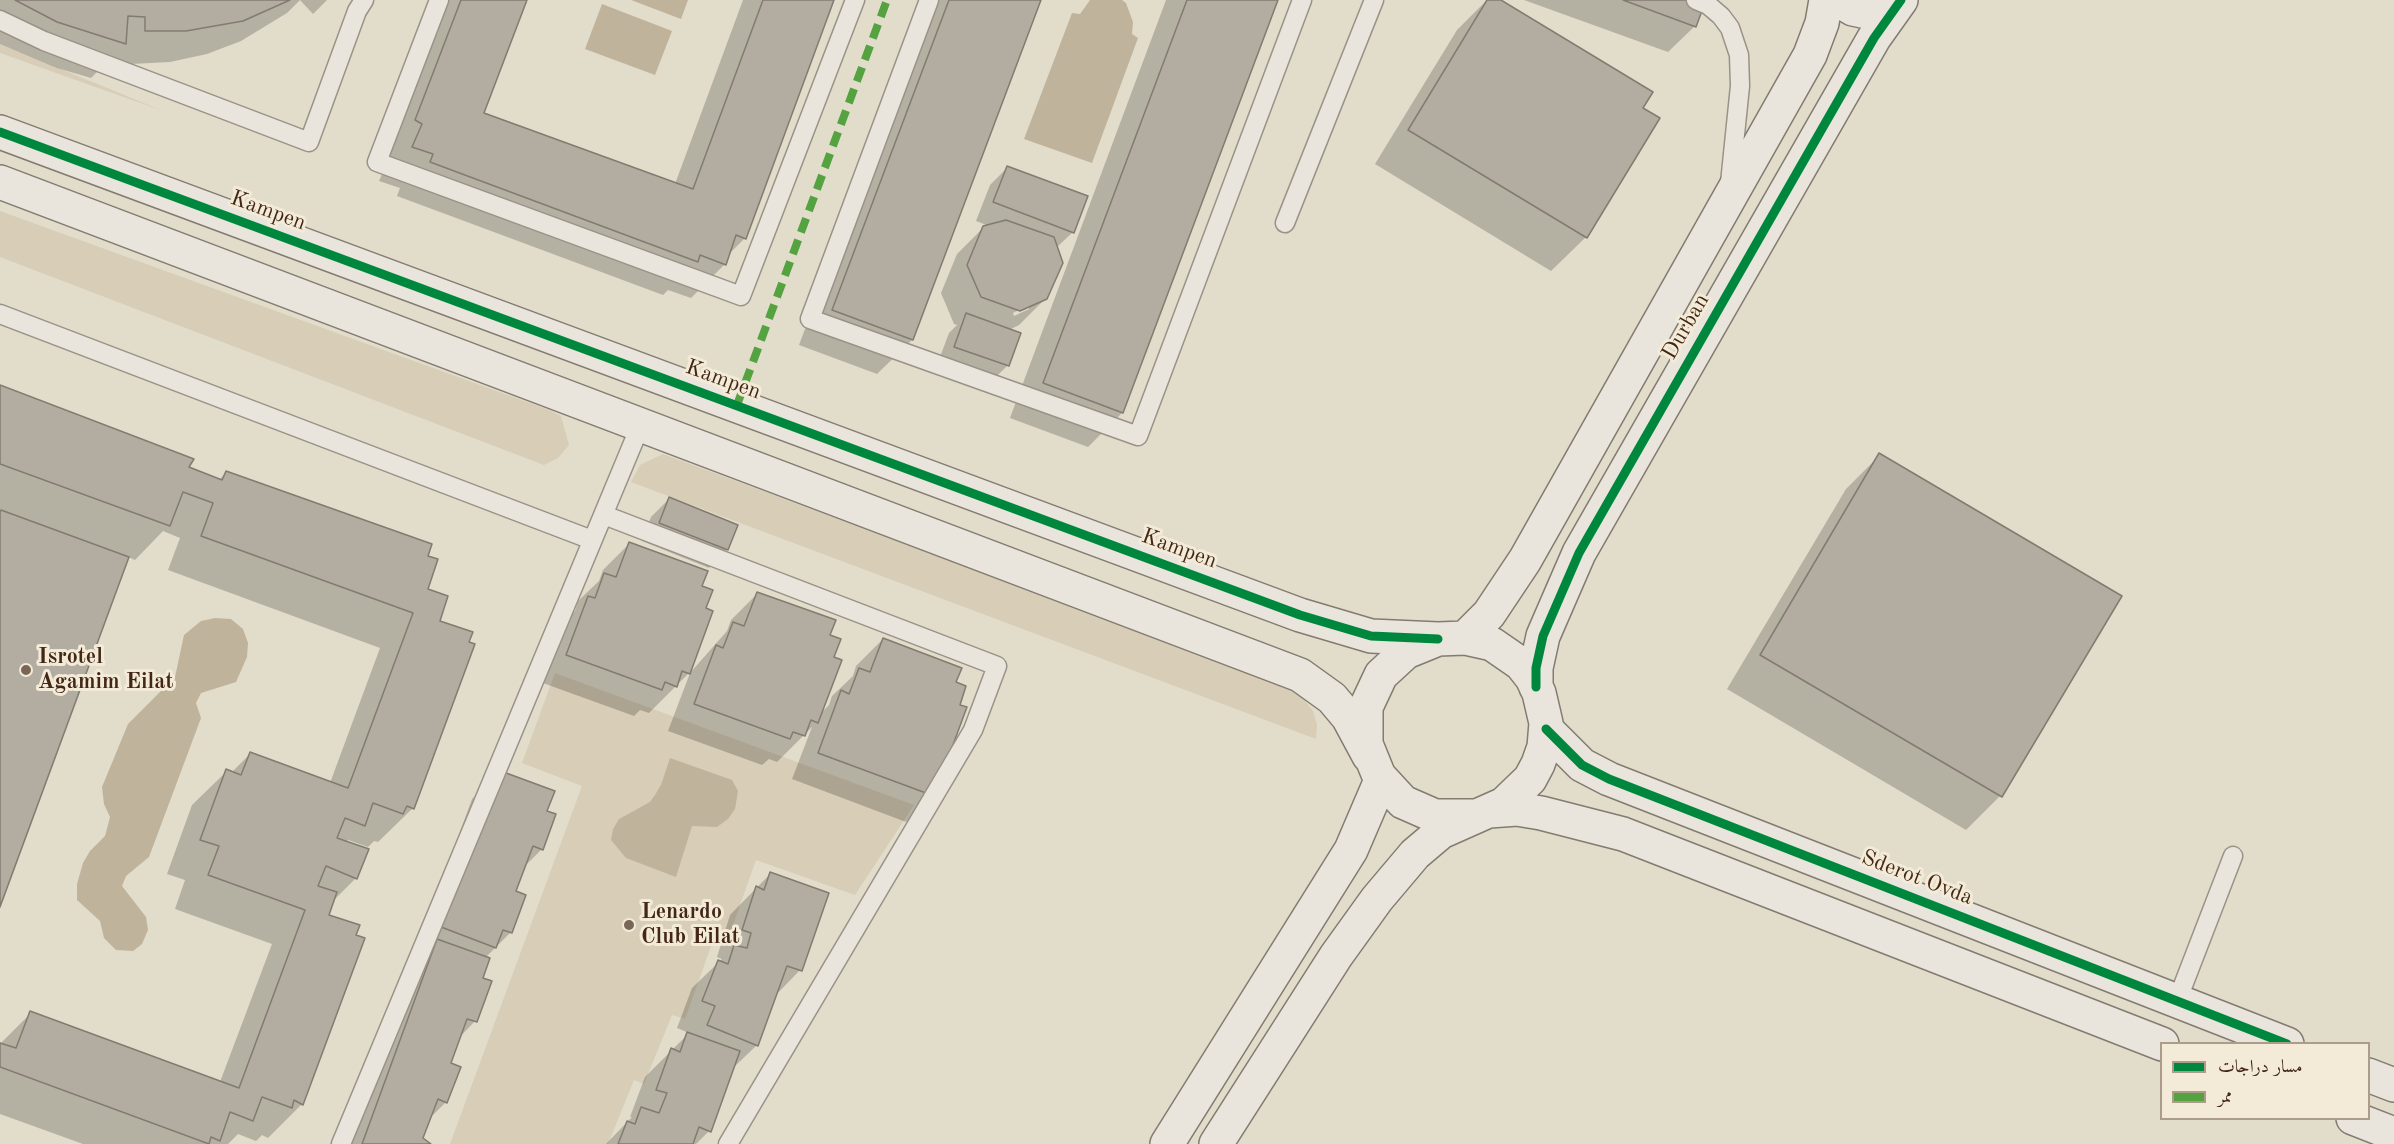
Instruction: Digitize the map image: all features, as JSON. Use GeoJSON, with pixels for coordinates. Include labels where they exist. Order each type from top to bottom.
{"type":"FeatureCollection","features":[{"type":"Feature","properties":{"kind":"street","name":"Durban"},"geometry":{"type":"LineString","coordinates":[[1452,638],[1508,588],[1810,55],[1822,23],[1826,0]]}},
{"type":"Feature","properties":{"kind":"street"},"geometry":{"type":"LineString","coordinates":[[1838,0],[1853,9],[1867,12],[1881,10],[1900,0]]}},
{"type":"Feature","properties":{"kind":"street","name":"Durban"},"geometry":{"type":"LineString","coordinates":[[1536,687],[1536,668],[1543,636],[1579,553],[1874,38],[1900,0]]}},
{"type":"Feature","properties":{"kind":"street","name":"Kampen"},"geometry":{"type":"LineString","coordinates":[[0,132],[1300,615],[1371,636],[1452,638]]}},
{"type":"Feature","properties":{"kind":"street"},"geometry":{"type":"LineString","coordinates":[[0,182],[1300,675],[1332,698],[1348,717],[1375,768],[1403,802],[1418,810],[1444,817],[1517,809],[1623,834],[2160,1043]]}},
{"type":"Feature","properties":{"kind":"street"},"geometry":{"type":"LineString","coordinates":[[1167,1144],[1351,850],[1375,768],[1364,726],[1366,707],[1381,675],[1406,651],[1452,638],[1492,645],[1507,653],[1521,664],[1536,687],[1544,711],[1546,729],[1544,747],[1530,779],[1504,804],[1441,832],[1415,854],[1377,899],[1336,956],[1216,1144]]}},
{"type":"Feature","properties":{"kind":"street","name":"Sderot Ovda"},"geometry":{"type":"LineString","coordinates":[[1546,729],[1568,753],[1609,779],[2282,1042]]}},
{"type":"Feature","properties":{"kind":"street"},"geometry":{"type":"LineString","coordinates":[[2370,1076],[2394,1085]]}},
{"type":"Feature","properties":{"kind":"street"},"geometry":{"type":"LineString","coordinates":[[2356,1120],[2394,1134]]}},
{"type":"Feature","properties":{"kind":"lane"},"geometry":{"type":"LineString","coordinates":[[0,20],[44,41],[309,142],[357,10],[364,0]]}},
{"type":"Feature","properties":{"kind":"lane"},"geometry":{"type":"LineString","coordinates":[[439,0],[377,162],[741,296],[855,0]]}},
{"type":"Feature","properties":{"kind":"lane"},"geometry":{"type":"LineString","coordinates":[[929,0],[810,318],[1138,436],[1302,0]]}},
{"type":"Feature","properties":{"kind":"lane"},"geometry":{"type":"LineString","coordinates":[[1285,223],[1374,0]]}},
{"type":"Feature","properties":{"kind":"lane"},"geometry":{"type":"LineString","coordinates":[[1696,0],[1708,5],[1721,16],[1730,28],[1739,55],[1740,86],[1728,199]]}},
{"type":"Feature","properties":{"kind":"lane"},"geometry":{"type":"LineString","coordinates":[[0,314],[592,540]]}},
{"type":"Feature","properties":{"kind":"lane"},"geometry":{"type":"LineString","coordinates":[[341,1144],[641,424]]}},
{"type":"Feature","properties":{"kind":"lane"},"geometry":{"type":"LineString","coordinates":[[604,515],[996,666],[973,730],[728,1144]]}},
{"type":"Feature","properties":{"kind":"lane"},"geometry":{"type":"LineString","coordinates":[[2177,1001],[2233,856]]}},
{"type":"Feature","properties":{"kind":"shaded area"},"geometry":{"type":"Polygon","coordinates":[[[631,0],[688,0],[681,19],[631,0]]]}},
{"type":"Feature","properties":{"kind":"shaded area"},"geometry":{"type":"Polygon","coordinates":[[[1090,0],[1122,0],[1126,3],[1133,22],[1132,34],[1138,38],[1092,163],[1024,139],[1072,13],[1080,14],[1090,0]]]}},
{"type":"Feature","properties":{"kind":"shaded area"},"geometry":{"type":"Polygon","coordinates":[[[602,4],[672,31],[655,75],[585,49],[602,4]]]}},
{"type":"Feature","properties":{"kind":"shaded area"},"geometry":{"type":"Polygon","coordinates":[[[0,44],[12,49],[163,111],[0,53],[0,44]]]}},
{"type":"Feature","properties":{"kind":"shaded area"},"geometry":{"type":"Polygon","coordinates":[[[0,211],[549,410],[561,416],[569,445],[558,458],[544,465],[0,257],[0,211]]]}},
{"type":"Feature","properties":{"kind":"shaded area"},"geometry":{"type":"Polygon","coordinates":[[[663,454],[1282,684],[1301,696],[1313,711],[1317,725],[1316,739],[631,482],[640,465],[663,454]]]}},
{"type":"Feature","properties":{"kind":"shaded area"},"geometry":{"type":"Polygon","coordinates":[[[215,618],[231,619],[243,629],[248,643],[247,657],[236,682],[201,693],[196,703],[201,718],[149,857],[126,876],[122,886],[146,917],[148,930],[142,944],[133,951],[116,950],[104,938],[100,921],[77,900],[77,884],[83,863],[90,851],[105,836],[110,817],[104,804],[102,787],[128,724],[175,677],[184,635],[201,621],[215,618]]]}},
{"type":"Feature","properties":{"kind":"shaded area"},"geometry":{"type":"Polygon","coordinates":[[[555,673],[914,805],[855,895],[756,860],[728,939],[715,935],[685,1019],[672,1015],[644,1084],[634,1080],[608,1144],[450,1144],[582,786],[522,763],[555,673]]]}},
{"type":"Feature","properties":{"kind":"shaded area"},"geometry":{"type":"Polygon","coordinates":[[[670,758],[732,780],[738,791],[735,809],[728,819],[717,827],[692,826],[676,877],[626,858],[611,840],[613,829],[619,819],[650,802],[661,785],[670,758]]]}},
{"type":"Feature","properties":{"kind":"building"},"geometry":{"type":"Polygon","coordinates":[[[15,0],[290,0],[243,21],[186,31],[145,31],[145,17],[128,16],[126,44],[57,22],[15,0]]]}},
{"type":"Feature","properties":{"kind":"building"},"geometry":{"type":"Polygon","coordinates":[[[461,0],[527,0],[484,113],[693,189],[763,0],[834,0],[746,239],[736,235],[726,265],[700,255],[698,262],[430,162],[433,154],[412,147],[422,124],[415,120],[461,0]]]}},
{"type":"Feature","properties":{"kind":"building"},"geometry":{"type":"Polygon","coordinates":[[[949,0],[1041,0],[913,340],[832,310],[949,0]]]}},
{"type":"Feature","properties":{"kind":"building"},"geometry":{"type":"Polygon","coordinates":[[[1187,0],[1278,0],[1123,413],[1043,383],[1187,0]]]}},
{"type":"Feature","properties":{"kind":"building"},"geometry":{"type":"Polygon","coordinates":[[[1487,0],[1501,0],[1653,92],[1643,108],[1660,118],[1587,238],[1408,130],[1487,0]]]}},
{"type":"Feature","properties":{"kind":"building"},"geometry":{"type":"Polygon","coordinates":[[[1623,0],[1706,0],[1696,27],[1623,0]]]}},
{"type":"Feature","properties":{"kind":"building"},"geometry":{"type":"Polygon","coordinates":[[[1007,166],[1088,196],[1074,233],[993,202],[1007,166]]]}},
{"type":"Feature","properties":{"kind":"building"},"geometry":{"type":"Polygon","coordinates":[[[1006,220],[1054,237],[1063,263],[1047,299],[1020,311],[981,297],[967,265],[983,226],[1006,220]]]}},
{"type":"Feature","properties":{"kind":"building"},"geometry":{"type":"Polygon","coordinates":[[[966,313],[1021,333],[1009,366],[954,347],[966,313]]]}},
{"type":"Feature","properties":{"kind":"building"},"geometry":{"type":"Polygon","coordinates":[[[0,385],[194,459],[189,467],[222,480],[226,471],[432,544],[428,556],[438,559],[428,589],[448,596],[440,621],[473,632],[469,642],[475,644],[414,809],[407,806],[403,814],[373,803],[365,826],[345,818],[337,838],[369,849],[357,879],[326,866],[318,886],[337,892],[329,915],[360,925],[356,935],[365,938],[303,1105],[294,1100],[292,1108],[262,1097],[253,1121],[230,1112],[220,1141],[211,1137],[209,1144],[0,1067],[0,1043],[16,1048],[30,1011],[239,1088],[305,910],[208,875],[219,846],[200,840],[226,769],[241,775],[250,752],[348,788],[413,613],[201,536],[213,503],[183,492],[170,526],[0,464],[0,385]]]}},
{"type":"Feature","properties":{"kind":"building"},"geometry":{"type":"Polygon","coordinates":[[[1879,453],[2122,596],[2002,797],[1760,655],[1879,453]]]}},
{"type":"Feature","properties":{"kind":"building"},"geometry":{"type":"Polygon","coordinates":[[[669,497],[738,525],[728,550],[659,523],[669,497]]]}},
{"type":"Feature","properties":{"kind":"building"},"geometry":{"type":"Polygon","coordinates":[[[1,510],[129,557],[0,907],[0,512],[1,510]]]}},
{"type":"Feature","properties":{"kind":"building"},"geometry":{"type":"Polygon","coordinates":[[[629,542],[708,571],[702,586],[713,590],[706,608],[713,611],[690,674],[682,671],[677,687],[665,682],[662,690],[566,655],[588,596],[595,598],[604,573],[616,577],[629,542]]]}},
{"type":"Feature","properties":{"kind":"building"},"geometry":{"type":"Polygon","coordinates":[[[757,592],[836,620],[830,635],[841,639],[834,657],[842,660],[818,723],[811,720],[805,736],[793,732],[790,739],[694,704],[716,645],[723,648],[733,622],[744,626],[757,592]]]}},
{"type":"Feature","properties":{"kind":"building"},"geometry":{"type":"Polygon","coordinates":[[[883,638],[962,668],[956,682],[966,686],[960,705],[967,707],[934,796],[818,753],[841,690],[849,694],[859,668],[870,672],[883,638]]]}},
{"type":"Feature","properties":{"kind":"building"},"geometry":{"type":"Polygon","coordinates":[[[498,770],[555,791],[547,811],[556,814],[543,850],[533,846],[516,891],[526,895],[512,933],[503,930],[496,948],[441,927],[498,770]]]}},
{"type":"Feature","properties":{"kind":"building"},"geometry":{"type":"Polygon","coordinates":[[[770,872],[829,893],[802,971],[787,966],[758,1046],[707,1025],[715,1006],[702,1001],[718,960],[728,964],[734,945],[747,948],[751,933],[742,930],[756,886],[764,890],[770,872]]]}},
{"type":"Feature","properties":{"kind":"building"},"geometry":{"type":"Polygon","coordinates":[[[437,939],[490,958],[483,978],[492,981],[477,1022],[467,1019],[451,1063],[461,1067],[447,1103],[438,1099],[423,1138],[431,1144],[362,1144],[437,939]]]}},
{"type":"Feature","properties":{"kind":"building"},"geometry":{"type":"Polygon","coordinates":[[[687,1032],[740,1051],[711,1132],[699,1127],[693,1144],[618,1144],[627,1121],[635,1124],[641,1107],[659,1113],[667,1093],[656,1090],[671,1048],[680,1052],[687,1032]]]}},
{"type":"Feature","properties":{"kind":"marked path"},"geometry":{"type":"LineString","coordinates":[[737,405],[887,0]]}},
{"type":"Feature","properties":{"kind":"cycle path"},"geometry":{"type":"LineString","coordinates":[[1536,687],[1536,668],[1543,636],[1579,553],[1874,38],[1901,0]]}},
{"type":"Feature","properties":{"kind":"cycle path"},"geometry":{"type":"LineString","coordinates":[[0,132],[1300,615],[1371,636],[1438,639]]}},
{"type":"Feature","properties":{"kind":"cycle path"},"geometry":{"type":"LineString","coordinates":[[1546,729],[1582,765],[1609,779],[2282,1042]]}},
{"type":"Feature","properties":{"kind":"place","name":"Isrotel Agamim Eilat"},"geometry":{"type":"Point","coordinates":[26,670]}},
{"type":"Feature","properties":{"kind":"place","name":"Lenardo Club Eilat"},"geometry":{"type":"Point","coordinates":[629,925]}}]}
